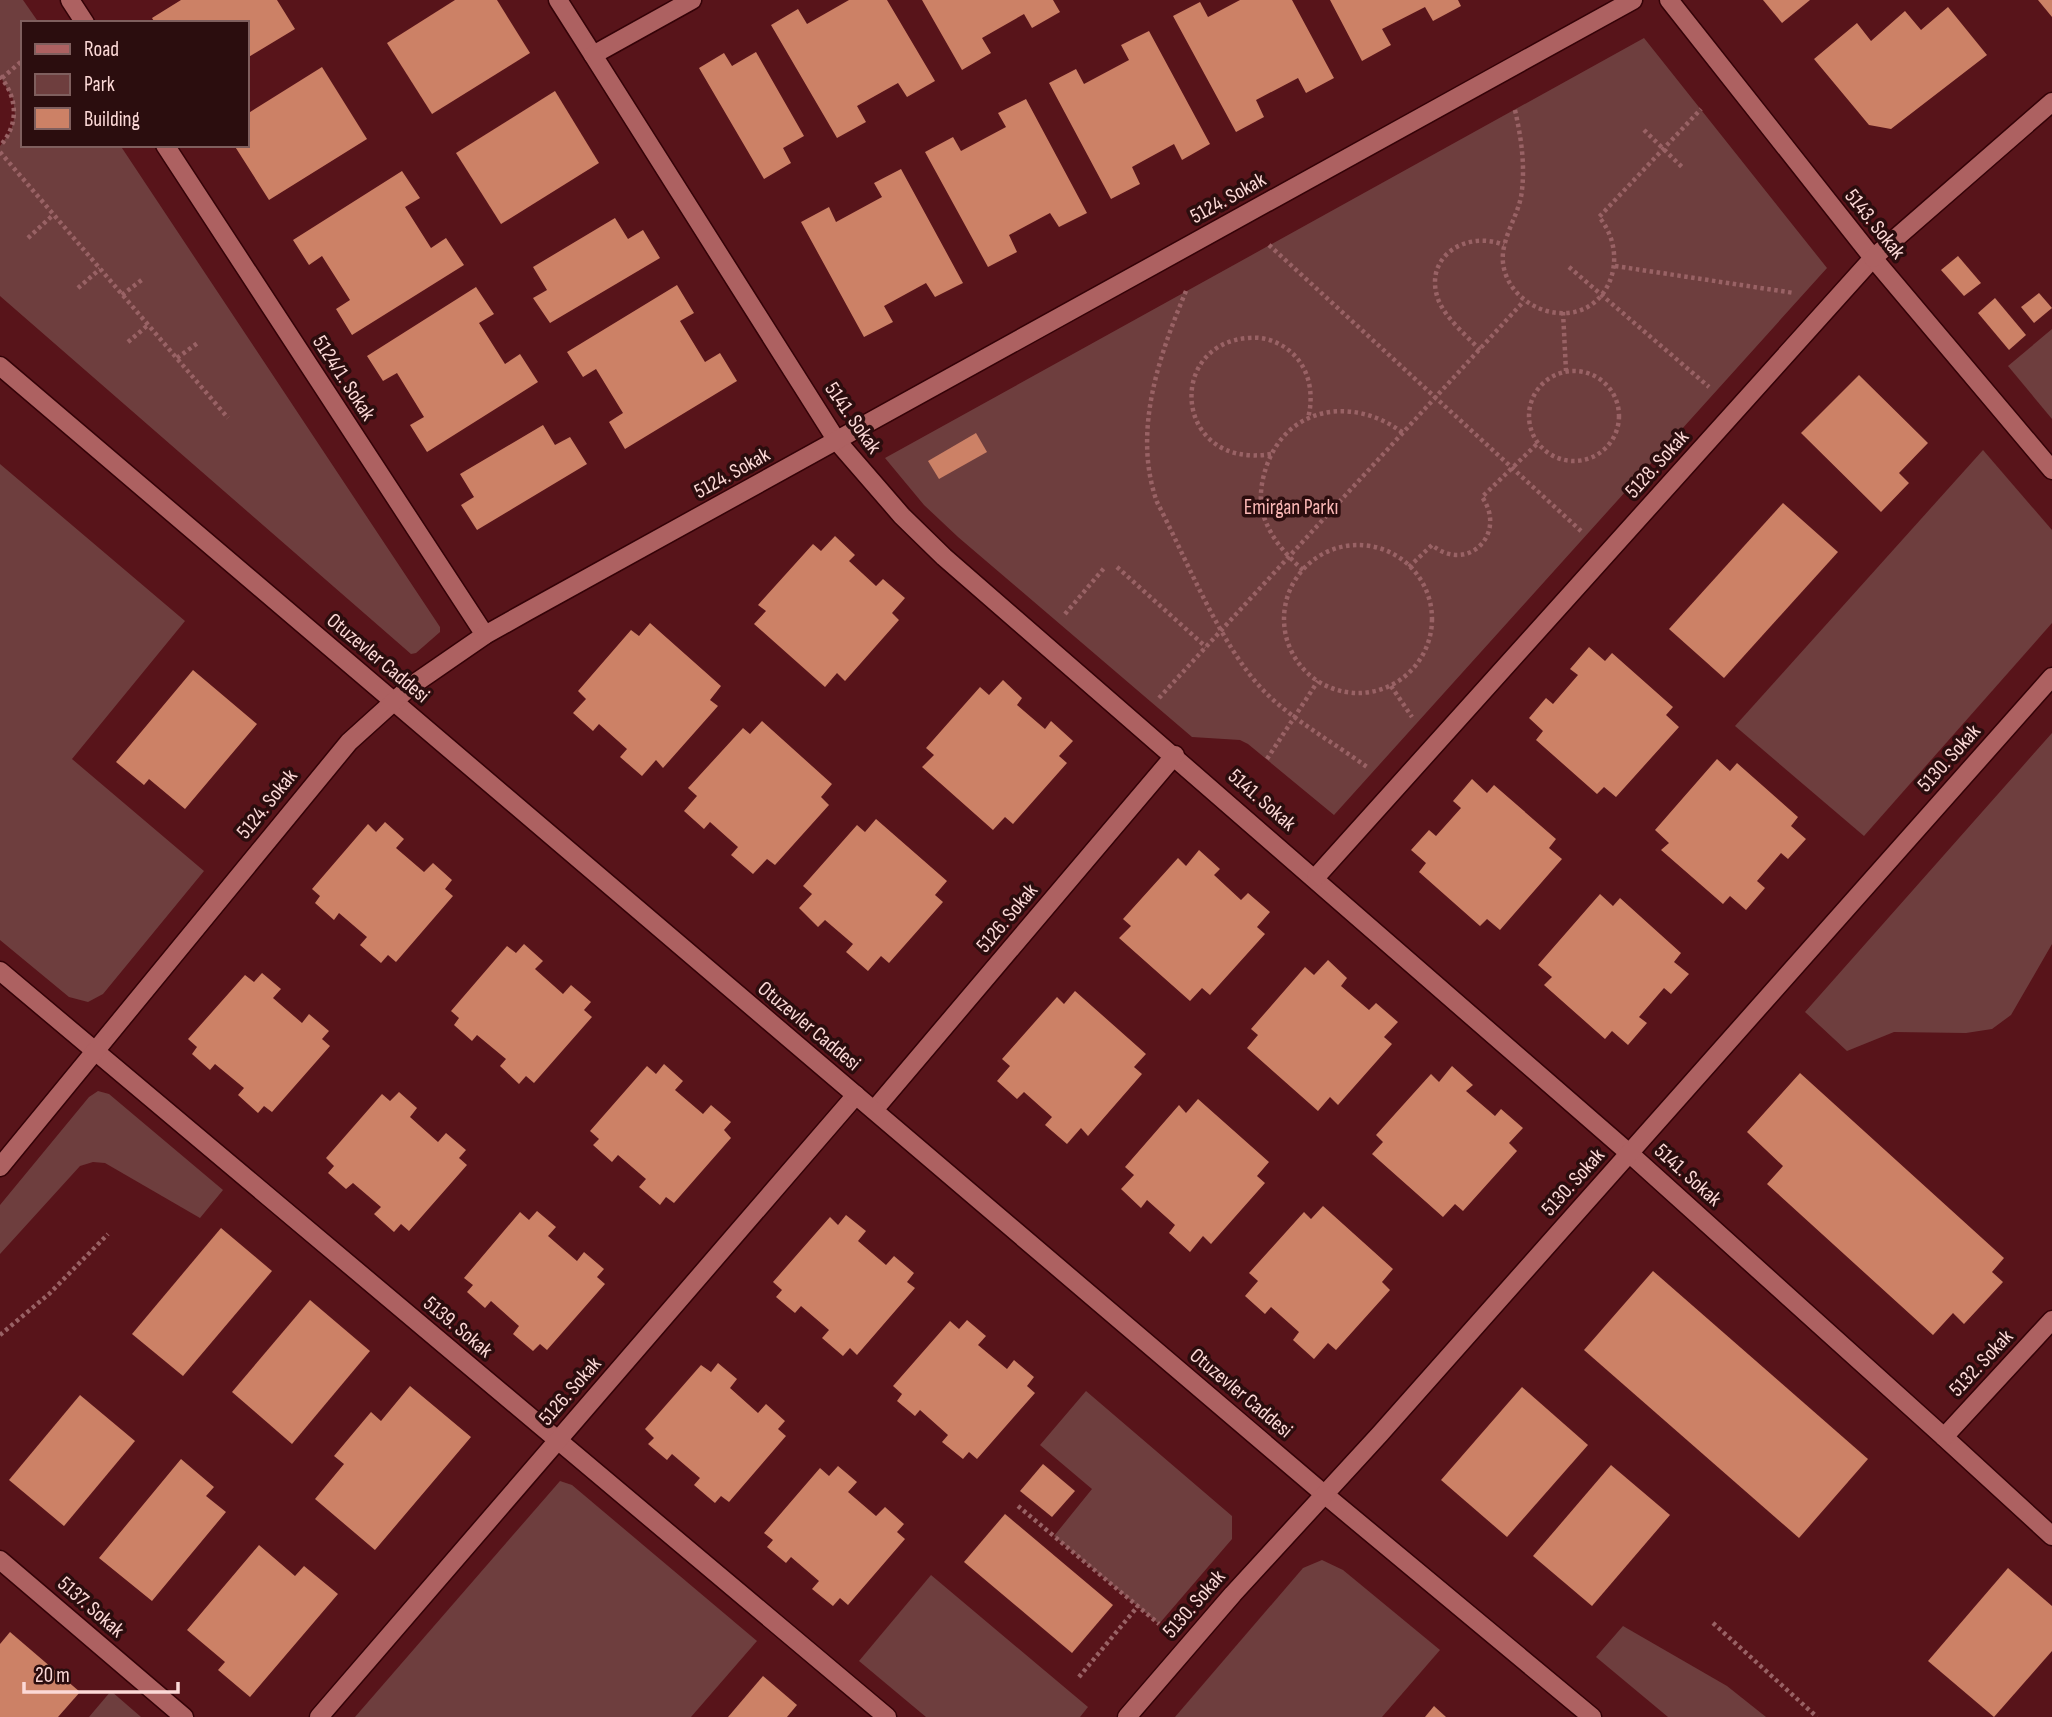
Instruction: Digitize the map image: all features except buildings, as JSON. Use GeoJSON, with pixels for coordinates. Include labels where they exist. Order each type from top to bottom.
{"type":"FeatureCollection","features":[{"type":"Feature","properties":{"kind":"street"},"geometry":{"type":"LineString","coordinates":[[70,0],[84,21]]}},
{"type":"Feature","properties":{"kind":"street","name":"5141. Sokak"},"geometry":{"type":"LineString","coordinates":[[558,0],[837,441],[902,516],[944,556],[1316,877],[1629,1153],[2052,1536]]}},
{"type":"Feature","properties":{"kind":"street"},"geometry":{"type":"LineString","coordinates":[[593,55],[692,0]]}},
{"type":"Feature","properties":{"kind":"street","name":"5124. Sokak"},"geometry":{"type":"LineString","coordinates":[[0,1167],[330,763],[394,701],[485,635],[1633,0]]}},
{"type":"Feature","properties":{"kind":"street","name":"5143. Sokak"},"geometry":{"type":"LineString","coordinates":[[1669,0],[1873,258],[2052,470]]}},
{"type":"Feature","properties":{"kind":"street","name":"5128. Sokak"},"geometry":{"type":"LineString","coordinates":[[1316,877],[1873,258],[2052,102]]}},
{"type":"Feature","properties":{"kind":"street","name":"5124/1. Sokak"},"geometry":{"type":"LineString","coordinates":[[166,147],[485,635]]}},
{"type":"Feature","properties":{"kind":"street","name":"Otuzevler Caddesi"},"geometry":{"type":"LineString","coordinates":[[0,366],[1324,1494],[1592,1717]]}},
{"type":"Feature","properties":{"kind":"street","name":"5130. Sokak"},"geometry":{"type":"LineString","coordinates":[[1127,1717],[2052,677]]}},
{"type":"Feature","properties":{"kind":"street","name":"5126. Sokak"},"geometry":{"type":"LineString","coordinates":[[874,1111],[1175,755]]}},
{"type":"Feature","properties":{"kind":"street","name":"5139. Sokak"},"geometry":{"type":"LineString","coordinates":[[0,971],[887,1717]]}},
{"type":"Feature","properties":{"kind":"street","name":"5126. Sokak"},"geometry":{"type":"LineString","coordinates":[[319,1717],[856,1095]]}},
{"type":"Feature","properties":{"kind":"street","name":"5132. Sokak"},"geometry":{"type":"LineString","coordinates":[[1944,1437],[2052,1320]]}},
{"type":"Feature","properties":{"kind":"street","name":"5137. Sokak"},"geometry":{"type":"LineString","coordinates":[[0,1560],[184,1717]]}},
{"type":"Feature","properties":{"kind":"path"},"geometry":{"type":"LineString","coordinates":[[0,146],[11,131],[15,115],[13,99],[1,77],[21,62]]}},
{"type":"Feature","properties":{"kind":"path"},"geometry":{"type":"LineString","coordinates":[[1515,110],[1523,165],[1522,192],[1504,245],[1504,270],[1510,285],[1524,301],[1538,309],[1563,312],[1582,309],[1601,295],[1609,284],[1615,266],[1613,237],[1599,217],[1701,109]]}},
{"type":"Feature","properties":{"kind":"path"},"geometry":{"type":"LineString","coordinates":[[1644,130],[1683,168]]}},
{"type":"Feature","properties":{"kind":"path"},"geometry":{"type":"LineString","coordinates":[[0,152],[228,418]]}},
{"type":"Feature","properties":{"kind":"path"},"geometry":{"type":"LineString","coordinates":[[28,238],[53,215]]}},
{"type":"Feature","properties":{"kind":"path"},"geometry":{"type":"LineString","coordinates":[[1480,350],[1446,312],[1438,298],[1436,283],[1439,267],[1447,254],[1466,241],[1489,239],[1504,245]]}},
{"type":"Feature","properties":{"kind":"path"},"geometry":{"type":"LineString","coordinates":[[1269,245],[1586,536]]}},
{"type":"Feature","properties":{"kind":"path"},"geometry":{"type":"LineString","coordinates":[[1615,266],[1804,295]]}},
{"type":"Feature","properties":{"kind":"path"},"geometry":{"type":"LineString","coordinates":[[1569,267],[1715,392]]}},
{"type":"Feature","properties":{"kind":"path"},"geometry":{"type":"LineString","coordinates":[[78,288],[100,269]]}},
{"type":"Feature","properties":{"kind":"path"},"geometry":{"type":"LineString","coordinates":[[122,295],[143,279]]}},
{"type":"Feature","properties":{"kind":"path"},"geometry":{"type":"LineString","coordinates":[[1186,291],[1171,326],[1152,397],[1147,439],[1149,479],[1157,502],[1222,630],[1252,678],[1295,716],[1373,771]]}},
{"type":"Feature","properties":{"kind":"path"},"geometry":{"type":"LineString","coordinates":[[1154,704],[1524,301]]}},
{"type":"Feature","properties":{"kind":"path"},"geometry":{"type":"LineString","coordinates":[[1563,312],[1566,371]]}},
{"type":"Feature","properties":{"kind":"path"},"geometry":{"type":"LineString","coordinates":[[128,342],[148,325]]}},
{"type":"Feature","properties":{"kind":"path"},"geometry":{"type":"LineString","coordinates":[[1271,454],[1252,457],[1233,454],[1216,446],[1202,432],[1194,414],[1191,396],[1194,377],[1203,360],[1219,346],[1238,338],[1258,337],[1278,343],[1294,355],[1306,371],[1311,391],[1308,418]]}},
{"type":"Feature","properties":{"kind":"path"},"geometry":{"type":"LineString","coordinates":[[177,358],[199,342]]}},
{"type":"Feature","properties":{"kind":"path"},"geometry":{"type":"LineString","coordinates":[[1566,371],[1582,371],[1597,376],[1609,386],[1616,399],[1619,427],[1608,446],[1590,458],[1562,460],[1538,443],[1531,430],[1528,415],[1531,399],[1540,385],[1566,371]]}},
{"type":"Feature","properties":{"kind":"path"},"geometry":{"type":"LineString","coordinates":[[1303,571],[1272,537],[1262,511],[1261,483],[1271,454],[1285,434],[1308,418],[1335,410],[1363,412],[1386,420],[1403,433]]}},
{"type":"Feature","properties":{"kind":"path"},"geometry":{"type":"LineString","coordinates":[[1409,567],[1432,545],[1448,555],[1460,555],[1481,545],[1492,526],[1491,514],[1482,496],[1538,443]]}},
{"type":"Feature","properties":{"kind":"path"},"geometry":{"type":"LineString","coordinates":[[1357,545],[1380,548],[1409,567],[1419,577],[1430,600],[1432,625],[1426,650],[1412,671],[1391,686],[1367,693],[1342,692],[1318,681],[1300,666],[1288,645],[1284,622],[1286,598],[1312,560],[1334,549],[1357,545]]}},
{"type":"Feature","properties":{"kind":"path"},"geometry":{"type":"LineString","coordinates":[[1058,622],[1105,567]]}},
{"type":"Feature","properties":{"kind":"path"},"geometry":{"type":"LineString","coordinates":[[1117,567],[1206,647]]}},
{"type":"Feature","properties":{"kind":"path"},"geometry":{"type":"LineString","coordinates":[[1266,759],[1318,681]]}},
{"type":"Feature","properties":{"kind":"path"},"geometry":{"type":"LineString","coordinates":[[1391,686],[1416,723]]}},
{"type":"Feature","properties":{"kind":"path"},"geometry":{"type":"LineString","coordinates":[[0,1335],[49,1294],[108,1234]]}},
{"type":"Feature","properties":{"kind":"path"},"geometry":{"type":"LineString","coordinates":[[1018,1506],[1158,1624]]}},
{"type":"Feature","properties":{"kind":"path"},"geometry":{"type":"LineString","coordinates":[[1079,1677],[1138,1606]]}},
{"type":"Feature","properties":{"kind":"path"},"geometry":{"type":"LineString","coordinates":[[1713,1623],[1817,1717]]}},
{"type":"Feature","properties":{"kind":"green space"},"geometry":{"type":"Polygon","coordinates":[[[0,0],[23,0],[38,21],[21,21],[21,147],[121,147],[440,627],[440,632],[416,653],[411,654],[0,296],[0,146],[11,131],[15,115],[13,99],[0,76],[0,0]]]}},
{"type":"Feature","properties":{"kind":"green space","name":"Emirgan Parkı"},"geometry":{"type":"Polygon","coordinates":[[[1644,38],[1827,268],[1334,815],[1248,744],[1240,740],[1192,737],[958,537],[924,505],[885,458],[1644,38]]]}},
{"type":"Feature","properties":{"kind":"green space"},"geometry":{"type":"Polygon","coordinates":[[[2052,329],[2052,419],[2008,366],[2052,329]]]}},
{"type":"Feature","properties":{"kind":"green space"},"geometry":{"type":"Polygon","coordinates":[[[1983,450],[2052,530],[2052,623],[1864,836],[1735,726],[1983,450]]]}},
{"type":"Feature","properties":{"kind":"green space"},"geometry":{"type":"Polygon","coordinates":[[[0,464],[185,621],[72,759],[204,871],[103,994],[88,1002],[69,997],[0,940],[0,464]]]}},
{"type":"Feature","properties":{"kind":"green space"},"geometry":{"type":"Polygon","coordinates":[[[2052,733],[2052,944],[2011,1015],[1992,1029],[1966,1033],[1894,1032],[1847,1051],[1805,1012],[2052,733]]]}},
{"type":"Feature","properties":{"kind":"green space"},"geometry":{"type":"Polygon","coordinates":[[[98,1091],[109,1094],[223,1190],[200,1218],[105,1163],[93,1162],[80,1166],[0,1254],[0,1205],[89,1097],[98,1091]]]}},
{"type":"Feature","properties":{"kind":"green space"},"geometry":{"type":"Polygon","coordinates":[[[1086,1391],[1232,1516],[1232,1539],[1159,1624],[1054,1536],[1092,1489],[1040,1445],[1086,1391]]]}},
{"type":"Feature","properties":{"kind":"green space"},"geometry":{"type":"Polygon","coordinates":[[[560,1481],[572,1485],[757,1641],[691,1717],[355,1717],[560,1481]]]}},
{"type":"Feature","properties":{"kind":"green space"},"geometry":{"type":"Polygon","coordinates":[[[1322,1560],[1343,1570],[1440,1650],[1382,1717],[1175,1717],[1303,1568],[1322,1560]]]}},
{"type":"Feature","properties":{"kind":"green space"},"geometry":{"type":"Polygon","coordinates":[[[931,1575],[1088,1707],[1080,1717],[926,1717],[859,1661],[931,1575]]]}},
{"type":"Feature","properties":{"kind":"green space"},"geometry":{"type":"Polygon","coordinates":[[[1623,1626],[1727,1686],[1766,1717],[1668,1717],[1596,1657],[1623,1626]]]}},
{"type":"Feature","properties":{"kind":"green space"},"geometry":{"type":"Polygon","coordinates":[[[111,1691],[141,1717],[89,1717],[111,1691]]]}}]}
